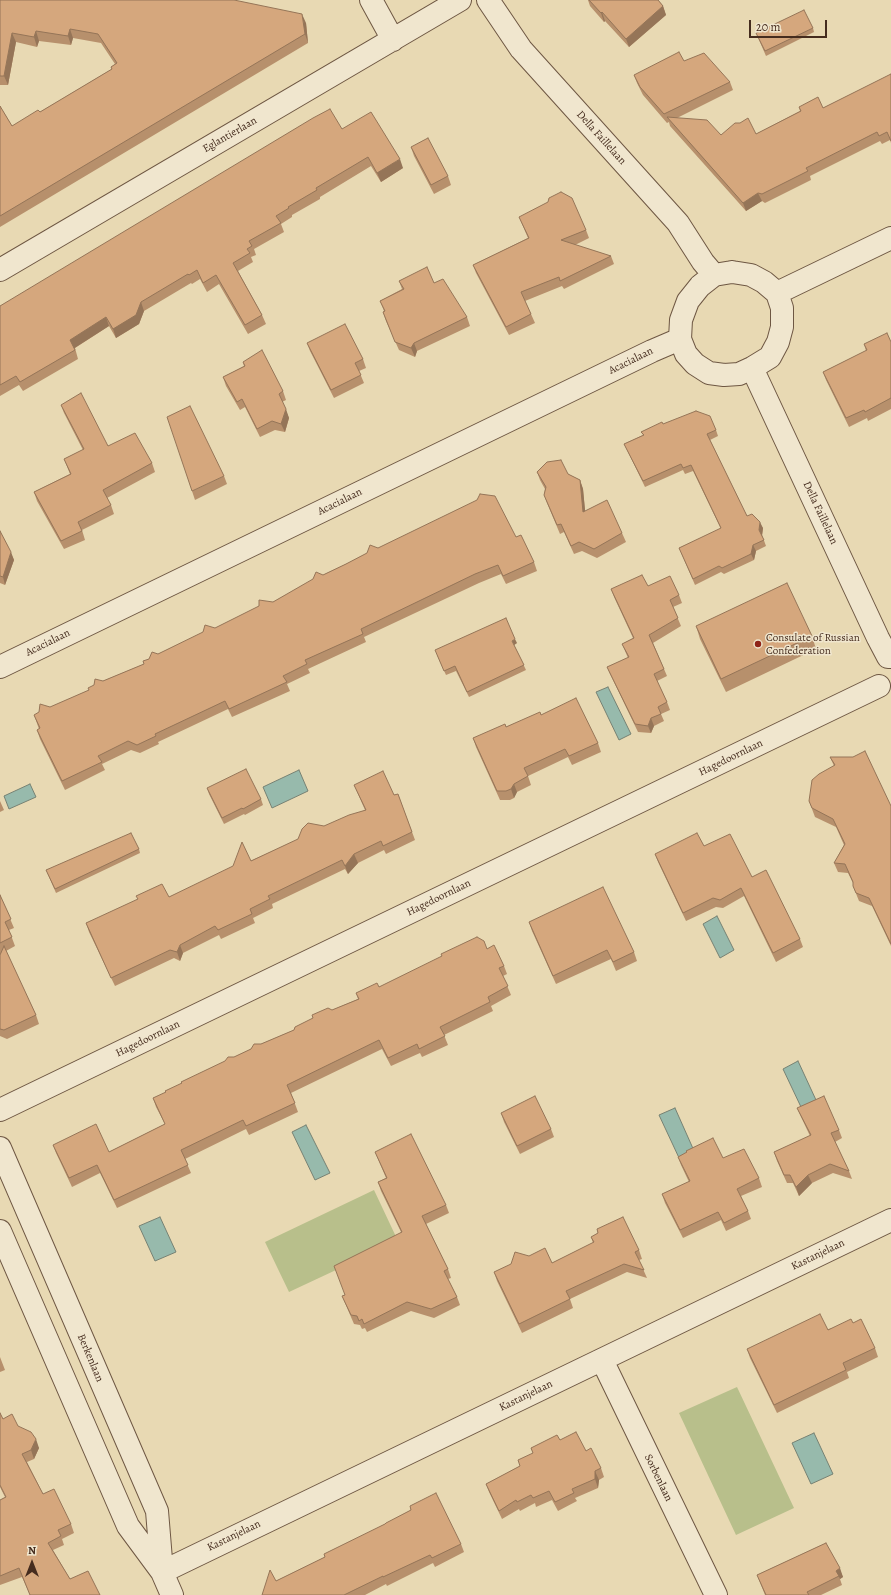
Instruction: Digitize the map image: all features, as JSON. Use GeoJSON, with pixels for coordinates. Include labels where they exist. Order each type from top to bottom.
{"type":"FeatureCollection","features":[{"type":"Feature","properties":{"kind":"street"},"geometry":{"type":"LineString","coordinates":[[370,0],[393,40]]}},
{"type":"Feature","properties":{"kind":"street","name":"Eglantierlaan"},"geometry":{"type":"LineString","coordinates":[[0,270],[460,0]]}},
{"type":"Feature","properties":{"kind":"street","name":"Della Faillelaan"},"geometry":{"type":"LineString","coordinates":[[488,0],[521,49],[678,223],[703,262],[714,275]]}},
{"type":"Feature","properties":{"kind":"street"},"geometry":{"type":"LineString","coordinates":[[777,293],[891,238]]}},
{"type":"Feature","properties":{"kind":"street"},"geometry":{"type":"LineString","coordinates":[[732,272],[752,275],[764,282],[777,293],[782,308],[782,327],[778,342],[770,357],[739,374],[724,375],[709,373],[695,364],[686,354],[680,339],[681,320],[688,301],[700,286],[714,275],[732,272]]}},
{"type":"Feature","properties":{"kind":"street","name":"Acacialaan"},"geometry":{"type":"LineString","coordinates":[[0,667],[652,351],[680,339]]}},
{"type":"Feature","properties":{"kind":"street","name":"Della Faillelaan"},"geometry":{"type":"LineString","coordinates":[[752,368],[890,657],[885,688]]}},
{"type":"Feature","properties":{"kind":"street","name":"Hagedoornlaan"},"geometry":{"type":"LineString","coordinates":[[0,1110],[885,688]]}},
{"type":"Feature","properties":{"kind":"street","name":"Berkenlaan"},"geometry":{"type":"LineString","coordinates":[[0,1148],[157,1511],[162,1572]]}},
{"type":"Feature","properties":{"kind":"street","name":"Kastanjelaan"},"geometry":{"type":"LineString","coordinates":[[162,1572],[891,1220]]}},
{"type":"Feature","properties":{"kind":"street","name":"Berkenlaan"},"geometry":{"type":"LineString","coordinates":[[0,1231],[128,1526],[162,1572],[172,1595]]}},
{"type":"Feature","properties":{"kind":"street","name":"Sorbenlaan"},"geometry":{"type":"LineString","coordinates":[[602,1360],[716,1595]]}},
{"type":"Feature","properties":{"kind":"green space"},"geometry":{"type":"Polygon","coordinates":[[[374,1190],[398,1241],[289,1292],[265,1242],[374,1190]]]}},
{"type":"Feature","properties":{"kind":"green space"},"geometry":{"type":"Polygon","coordinates":[[[737,1387],[794,1508],[736,1535],[679,1413],[737,1387]]]}},
{"type":"Feature","properties":{"kind":"shaded area"},"geometry":{"type":"Polygon","coordinates":[[[608,687],[631,734],[619,740],[596,692],[608,687]]]}},
{"type":"Feature","properties":{"kind":"shaded area"},"geometry":{"type":"Polygon","coordinates":[[[299,770],[308,791],[272,808],[263,787],[299,770]]]}},
{"type":"Feature","properties":{"kind":"shaded area"},"geometry":{"type":"Polygon","coordinates":[[[30,784],[36,797],[9,809],[4,796],[30,784]]]}},
{"type":"Feature","properties":{"kind":"shaded area"},"geometry":{"type":"Polygon","coordinates":[[[717,916],[734,950],[720,958],[703,924],[717,916]]]}},
{"type":"Feature","properties":{"kind":"shaded area"},"geometry":{"type":"Polygon","coordinates":[[[798,1061],[816,1100],[801,1107],[783,1069],[798,1061]]]}},
{"type":"Feature","properties":{"kind":"shaded area"},"geometry":{"type":"Polygon","coordinates":[[[675,1108],[695,1153],[680,1160],[659,1115],[675,1108]]]}},
{"type":"Feature","properties":{"kind":"shaded area"},"geometry":{"type":"Polygon","coordinates":[[[306,1125],[330,1173],[315,1180],[292,1132],[306,1125]]]}},
{"type":"Feature","properties":{"kind":"shaded area"},"geometry":{"type":"Polygon","coordinates":[[[160,1217],[176,1252],[155,1261],[139,1226],[160,1217]]]}},
{"type":"Feature","properties":{"kind":"shaded area"},"geometry":{"type":"Polygon","coordinates":[[[814,1433],[833,1474],[811,1484],[792,1443],[814,1433]]]}},
{"type":"Feature","properties":{"kind":"building"},"geometry":{"type":"Polygon","coordinates":[[[0,0],[234,0],[302,14],[305,34],[0,216],[0,106],[12,126],[38,110],[40,112],[112,69],[111,67],[117,63],[98,34],[70,29],[68,36],[36,31],[34,37],[12,33],[4,76],[0,76],[0,0]]]}},
{"type":"Feature","properties":{"kind":"building"},"geometry":{"type":"Polygon","coordinates":[[[589,0],[658,0],[663,6],[626,39],[589,0]]]}},
{"type":"Feature","properties":{"kind":"building"},"geometry":{"type":"Polygon","coordinates":[[[804,10],[813,28],[765,51],[756,33],[804,10]]]}},
{"type":"Feature","properties":{"kind":"building"},"geometry":{"type":"Polygon","coordinates":[[[679,52],[684,61],[704,53],[730,82],[664,114],[640,87],[634,75],[679,52]]]}},
{"type":"Feature","properties":{"kind":"building"},"geometry":{"type":"Polygon","coordinates":[[[891,74],[891,141],[887,132],[879,136],[877,132],[806,168],[808,171],[762,194],[758,193],[743,203],[667,117],[707,120],[721,135],[735,123],[740,123],[748,118],[756,134],[801,111],[799,107],[818,97],[823,108],[891,74]]]}},
{"type":"Feature","properties":{"kind":"building"},"geometry":{"type":"Polygon","coordinates":[[[330,109],[342,129],[371,112],[400,159],[377,173],[368,157],[316,188],[317,190],[288,207],[289,208],[276,216],[281,223],[249,241],[252,246],[247,249],[250,253],[233,263],[262,315],[245,325],[216,275],[203,283],[197,270],[141,302],[136,315],[113,329],[106,317],[70,340],[75,350],[20,382],[16,376],[0,385],[0,306],[330,109]]]}},
{"type":"Feature","properties":{"kind":"building"},"geometry":{"type":"Polygon","coordinates":[[[428,138],[448,176],[431,185],[411,147],[428,138]]]}},
{"type":"Feature","properties":{"kind":"building"},"geometry":{"type":"Polygon","coordinates":[[[561,192],[572,198],[586,230],[561,240],[611,256],[560,281],[559,277],[521,292],[531,314],[506,327],[473,265],[529,238],[519,217],[548,202],[549,198],[561,192]]]}},
{"type":"Feature","properties":{"kind":"building"},"geometry":{"type":"Polygon","coordinates":[[[427,267],[434,283],[443,279],[467,317],[414,343],[411,348],[395,342],[383,312],[385,311],[380,301],[404,289],[399,281],[427,267]]]}},
{"type":"Feature","properties":{"kind":"building"},"geometry":{"type":"Polygon","coordinates":[[[345,324],[363,359],[355,363],[361,375],[331,390],[307,343],[345,324]]]}},
{"type":"Feature","properties":{"kind":"building"},"geometry":{"type":"Polygon","coordinates":[[[887,333],[891,342],[891,398],[865,412],[864,410],[846,418],[823,372],[867,350],[864,344],[887,333]]]}},
{"type":"Feature","properties":{"kind":"building"},"geometry":{"type":"Polygon","coordinates":[[[262,350],[283,391],[279,394],[286,409],[281,424],[272,421],[257,429],[242,399],[237,402],[223,377],[245,366],[243,362],[262,350]]]}},
{"type":"Feature","properties":{"kind":"building"},"geometry":{"type":"Polygon","coordinates":[[[81,393],[108,446],[135,433],[152,463],[103,490],[111,505],[78,522],[82,531],[61,541],[34,492],[71,474],[64,459],[84,449],[61,405],[81,393]]]}},
{"type":"Feature","properties":{"kind":"building"},"geometry":{"type":"Polygon","coordinates":[[[190,406],[224,476],[192,491],[167,417],[190,406]]]}},
{"type":"Feature","properties":{"kind":"building"},"geometry":{"type":"Polygon","coordinates":[[[696,411],[710,416],[716,430],[707,434],[747,516],[752,514],[760,522],[759,530],[764,540],[753,545],[751,554],[722,568],[719,566],[693,579],[679,548],[721,528],[691,465],[683,468],[681,464],[643,481],[624,444],[644,435],[641,432],[662,422],[663,424],[696,411]]]}},
{"type":"Feature","properties":{"kind":"building"},"geometry":{"type":"Polygon","coordinates":[[[561,460],[568,474],[580,480],[583,512],[607,500],[622,533],[594,549],[579,542],[571,546],[561,524],[557,525],[544,495],[546,487],[537,472],[547,462],[561,460]]]}},
{"type":"Feature","properties":{"kind":"building"},"geometry":{"type":"Polygon","coordinates":[[[480,494],[495,496],[516,537],[521,535],[534,562],[503,576],[498,565],[475,574],[361,629],[363,634],[305,660],[307,664],[283,676],[287,682],[229,709],[225,701],[155,734],[156,736],[137,745],[128,741],[98,756],[102,762],[62,781],[37,730],[40,728],[34,715],[39,712],[40,704],[50,707],[89,690],[88,688],[94,685],[95,679],[103,681],[144,664],[143,661],[149,659],[152,652],[158,654],[203,632],[205,625],[215,628],[259,606],[259,600],[273,602],[313,579],[316,572],[323,575],[367,553],[370,545],[378,548],[477,500],[480,494]]]}},
{"type":"Feature","properties":{"kind":"building"},"geometry":{"type":"Polygon","coordinates":[[[0,531],[11,552],[3,577],[0,576],[0,531]]]}},
{"type":"Feature","properties":{"kind":"building"},"geometry":{"type":"Polygon","coordinates":[[[642,575],[648,586],[670,576],[679,595],[670,600],[678,618],[649,635],[664,669],[654,674],[667,702],[658,707],[661,714],[651,718],[648,726],[635,724],[607,667],[629,657],[622,644],[634,638],[611,589],[642,575]]]}},
{"type":"Feature","properties":{"kind":"building","name":"Consulate of Russian Confederation"},"geometry":{"type":"Polygon","coordinates":[[[787,583],[812,636],[721,679],[696,626],[787,583]]]}},
{"type":"Feature","properties":{"kind":"building"},"geometry":{"type":"Polygon","coordinates":[[[506,618],[515,639],[512,641],[524,665],[467,692],[455,666],[444,671],[435,650],[506,618]]]}},
{"type":"Feature","properties":{"kind":"building"},"geometry":{"type":"Polygon","coordinates":[[[576,698],[598,743],[569,756],[565,749],[524,768],[528,776],[514,784],[511,789],[506,791],[497,791],[473,738],[505,724],[506,727],[540,712],[541,715],[576,698]]]}},
{"type":"Feature","properties":{"kind":"building"},"geometry":{"type":"Polygon","coordinates":[[[865,751],[891,806],[891,944],[869,898],[856,893],[845,864],[834,863],[845,844],[833,819],[812,808],[809,801],[812,780],[819,774],[835,765],[830,757],[853,757],[865,751]]]}},
{"type":"Feature","properties":{"kind":"building"},"geometry":{"type":"Polygon","coordinates":[[[246,769],[261,799],[222,818],[207,788],[246,769]]]}},
{"type":"Feature","properties":{"kind":"building"},"geometry":{"type":"Polygon","coordinates":[[[383,771],[394,795],[398,794],[412,832],[383,846],[381,841],[354,854],[345,866],[342,860],[268,896],[270,899],[250,909],[252,914],[218,930],[215,926],[180,945],[177,952],[170,950],[111,978],[86,923],[138,899],[136,896],[162,884],[169,897],[233,866],[242,842],[251,861],[298,839],[302,829],[308,823],[324,826],[349,815],[366,810],[354,785],[383,771]]]}},
{"type":"Feature","properties":{"kind":"building"},"geometry":{"type":"Polygon","coordinates":[[[131,833],[139,849],[55,889],[46,870],[131,833]]]}},
{"type":"Feature","properties":{"kind":"building"},"geometry":{"type":"Polygon","coordinates":[[[697,833],[704,846],[730,834],[752,877],[766,870],[800,939],[773,953],[741,888],[720,900],[713,898],[683,913],[655,854],[697,833]]]}},
{"type":"Feature","properties":{"kind":"building"},"geometry":{"type":"Polygon","coordinates":[[[603,887],[634,952],[613,962],[607,950],[553,976],[529,922],[603,887]]]}},
{"type":"Feature","properties":{"kind":"building"},"geometry":{"type":"Polygon","coordinates":[[[0,895],[11,919],[5,922],[12,937],[0,943],[0,895]]]}},
{"type":"Feature","properties":{"kind":"building"},"geometry":{"type":"Polygon","coordinates":[[[477,937],[484,941],[487,949],[494,945],[504,966],[499,968],[508,986],[488,997],[490,1002],[440,1027],[445,1036],[419,1049],[417,1044],[388,1058],[379,1040],[287,1085],[295,1103],[246,1126],[243,1120],[181,1150],[188,1165],[114,1200],[97,1165],[69,1178],[53,1145],[96,1124],[109,1152],[165,1124],[153,1098],[182,1083],[181,1082],[225,1061],[228,1057],[234,1057],[251,1049],[254,1044],[261,1044],[294,1030],[295,1027],[313,1018],[312,1015],[328,1008],[332,1010],[359,999],[356,993],[377,983],[379,987],[442,956],[441,954],[477,937]]]}},
{"type":"Feature","properties":{"kind":"building"},"geometry":{"type":"Polygon","coordinates":[[[4,946],[36,1015],[4,1030],[0,1029],[0,955],[4,946]]]}},
{"type":"Feature","properties":{"kind":"building"},"geometry":{"type":"Polygon","coordinates":[[[535,1096],[551,1129],[517,1146],[501,1113],[535,1096]]]}},
{"type":"Feature","properties":{"kind":"building"},"geometry":{"type":"Polygon","coordinates":[[[824,1096],[839,1130],[831,1133],[849,1171],[830,1164],[808,1175],[796,1187],[790,1175],[784,1175],[774,1152],[811,1135],[797,1108],[824,1096]]]}},
{"type":"Feature","properties":{"kind":"building"},"geometry":{"type":"Polygon","coordinates":[[[411,1134],[446,1205],[422,1216],[448,1269],[444,1271],[457,1297],[431,1309],[407,1302],[364,1324],[362,1319],[359,1321],[357,1316],[351,1315],[342,1296],[345,1295],[334,1266],[402,1232],[378,1182],[387,1178],[375,1152],[411,1134]]]}},
{"type":"Feature","properties":{"kind":"building"},"geometry":{"type":"Polygon","coordinates":[[[713,1138],[723,1158],[744,1149],[759,1178],[737,1189],[748,1211],[724,1223],[718,1212],[680,1230],[662,1194],[690,1181],[678,1157],[687,1152],[686,1151],[713,1138]]]}},
{"type":"Feature","properties":{"kind":"building"},"geometry":{"type":"Polygon","coordinates":[[[623,1217],[639,1250],[635,1252],[644,1270],[624,1264],[566,1291],[570,1299],[519,1324],[494,1272],[511,1264],[515,1252],[529,1256],[545,1248],[552,1263],[594,1242],[591,1237],[598,1233],[597,1229],[623,1217]]]}},
{"type":"Feature","properties":{"kind":"building"},"geometry":{"type":"Polygon","coordinates":[[[820,1314],[828,1330],[851,1319],[853,1323],[861,1319],[875,1348],[843,1363],[846,1370],[774,1405],[747,1349],[820,1314]]]}},
{"type":"Feature","properties":{"kind":"building"},"geometry":{"type":"Polygon","coordinates":[[[0,1413],[3,1419],[12,1414],[18,1426],[31,1432],[36,1439],[31,1450],[22,1454],[43,1494],[54,1489],[71,1524],[58,1530],[61,1536],[48,1543],[70,1579],[88,1571],[100,1595],[30,1595],[19,1568],[0,1576],[0,1500],[6,1497],[0,1485],[0,1413]]]}},
{"type":"Feature","properties":{"kind":"building"},"geometry":{"type":"Polygon","coordinates":[[[576,1432],[586,1451],[591,1448],[601,1468],[595,1471],[595,1479],[572,1489],[574,1493],[555,1502],[549,1491],[533,1498],[531,1495],[517,1502],[516,1500],[499,1511],[486,1484],[520,1466],[518,1460],[533,1453],[531,1448],[557,1435],[560,1440],[576,1432]]]}},
{"type":"Feature","properties":{"kind":"building"},"geometry":{"type":"Polygon","coordinates":[[[436,1493],[461,1544],[432,1558],[430,1555],[344,1595],[262,1595],[270,1570],[276,1581],[325,1557],[324,1554],[411,1510],[410,1506],[436,1493]]]}},
{"type":"Feature","properties":{"kind":"building"},"geometry":{"type":"Polygon","coordinates":[[[826,1543],[840,1568],[836,1571],[839,1576],[807,1592],[809,1595],[766,1595],[757,1575],[826,1543]]]}},
{"type":"Feature","properties":{"kind":"place","name":"Consulate of Russian Confederation"},"geometry":{"type":"Point","coordinates":[758,644]}}]}
